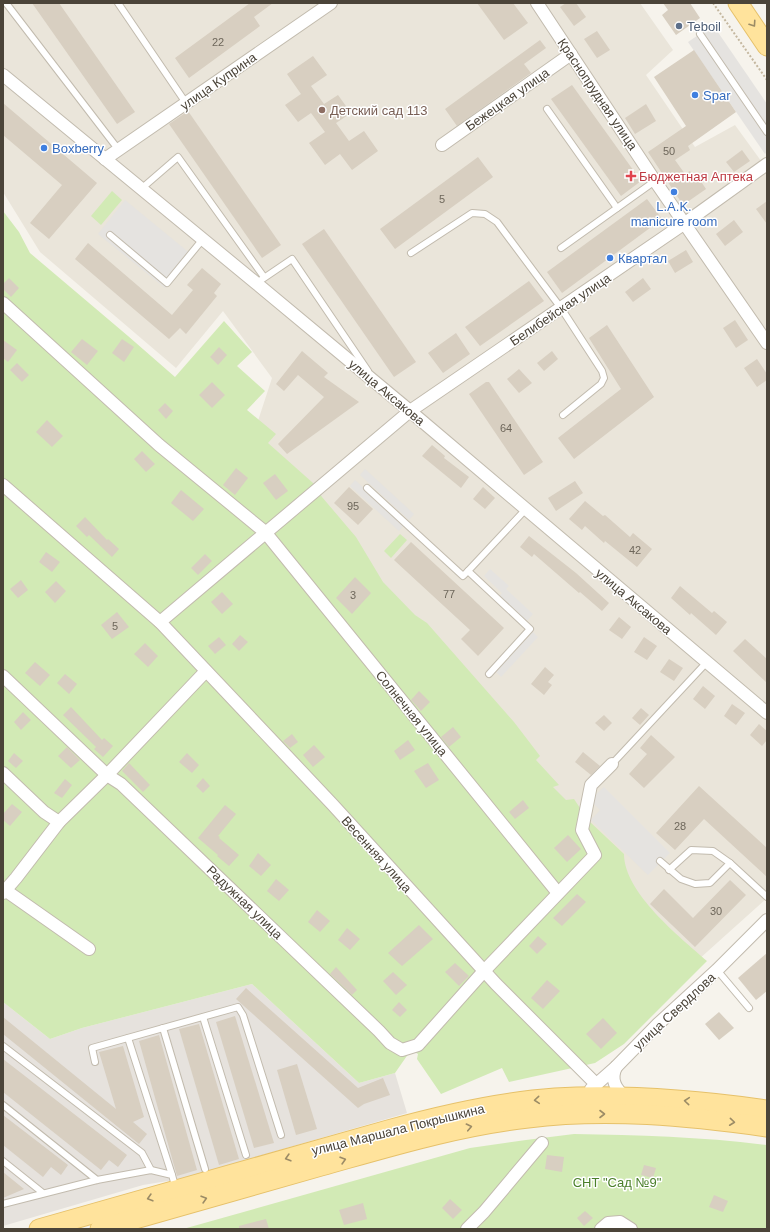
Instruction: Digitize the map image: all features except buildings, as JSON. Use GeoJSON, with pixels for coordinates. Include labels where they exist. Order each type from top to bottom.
{"type":"FeatureCollection","features":[{"type":"Feature","properties":{"kind":"main road"},"geometry":{"type":"LineString","coordinates":[[738,3],[767,46]]}},
{"type":"Feature","properties":{"kind":"main road","name":"улица Маршала Покрышкина"},"geometry":{"type":"LineString","coordinates":[[39,1229],[174,1183],[445,1115],[488,1107],[521,1102],[576,1098],[626,1097],[691,1101],[767,1110]]}},
{"type":"Feature","properties":{"kind":"main road","name":"улица Маршала Покрышкина"},"geometry":{"type":"LineString","coordinates":[[100,1229],[398,1144],[454,1130],[511,1120],[573,1114],[617,1114],[689,1118],[767,1127]]}},
{"type":"Feature","properties":{"kind":"street","name":"улица Куприна"},"geometry":{"type":"LineString","coordinates":[[105,159],[331,3]]}},
{"type":"Feature","properties":{"kind":"street","name":"Краснопрудная улица"},"geometry":{"type":"LineString","coordinates":[[537,3],[655,181],[767,343]]}},
{"type":"Feature","properties":{"kind":"street","name":"Бежецкая улица"},"geometry":{"type":"LineString","coordinates":[[442,145],[571,54]]}},
{"type":"Feature","properties":{"kind":"street","name":"улица Аксакова"},"geometry":{"type":"LineString","coordinates":[[3,75],[203,239],[260,280],[376,382],[767,713]]}},
{"type":"Feature","properties":{"kind":"street","name":"Белибейская улица"},"geometry":{"type":"LineString","coordinates":[[160,622],[410,411],[685,223],[767,164]]}},
{"type":"Feature","properties":{"kind":"street","name":"Солнечная улица"},"geometry":{"type":"LineString","coordinates":[[3,303],[160,445],[265,532],[558,893]]}},
{"type":"Feature","properties":{"kind":"street","name":"Весенняя улица"},"geometry":{"type":"LineString","coordinates":[[3,485],[160,622],[332,805],[484,971],[596,1084]]}},
{"type":"Feature","properties":{"kind":"street"},"geometry":{"type":"LineString","coordinates":[[89,949],[4,892],[59,822],[107,775],[206,671]]}},
{"type":"Feature","properties":{"kind":"street","name":"Радужная улица"},"geometry":{"type":"LineString","coordinates":[[3,676],[107,775],[121,784],[374,1025],[390,1044],[402,1050],[418,1045],[484,971],[595,855],[582,830],[591,785],[612,764]]}},
{"type":"Feature","properties":{"kind":"street"},"geometry":{"type":"LineString","coordinates":[[3,773],[44,812],[59,822]]}},
{"type":"Feature","properties":{"kind":"street","name":"улица Свердлова"},"geometry":{"type":"LineString","coordinates":[[576,1098],[616,1067],[658,1024],[717,970],[767,920]]}},
{"type":"Feature","properties":{"kind":"street"},"geometry":{"type":"LineString","coordinates":[[616,1067],[613,1076],[614,1084],[619,1092],[626,1097]]}},
{"type":"Feature","properties":{"kind":"street"},"geometry":{"type":"LineString","coordinates":[[467,1229],[484,1212],[542,1143]]}},
{"type":"Feature","properties":{"kind":"street"},"geometry":{"type":"LineString","coordinates":[[601,1229],[608,1223],[620,1222],[631,1229]]}},
{"type":"Feature","properties":{"kind":"lane"},"geometry":{"type":"LineString","coordinates":[[6,3],[118,150]]}},
{"type":"Feature","properties":{"kind":"lane"},"geometry":{"type":"LineString","coordinates":[[118,3],[186,103]]}},
{"type":"Feature","properties":{"kind":"lane"},"geometry":{"type":"LineString","coordinates":[[700,34],[767,132]]}},
{"type":"Feature","properties":{"kind":"lane"},"geometry":{"type":"LineString","coordinates":[[547,109],[617,208]]}},
{"type":"Feature","properties":{"kind":"lane"},"geometry":{"type":"LineString","coordinates":[[141,189],[178,157],[260,280],[292,259],[376,382]]}},
{"type":"Feature","properties":{"kind":"lane"},"geometry":{"type":"LineString","coordinates":[[561,248],[655,181]]}},
{"type":"Feature","properties":{"kind":"lane"},"geometry":{"type":"LineString","coordinates":[[411,253],[472,213],[485,214],[497,222],[561,308],[602,371],[604,378],[601,384],[563,415]]}},
{"type":"Feature","properties":{"kind":"lane"},"geometry":{"type":"LineString","coordinates":[[110,235],[167,283],[203,239]]}},
{"type":"Feature","properties":{"kind":"lane"},"geometry":{"type":"LineString","coordinates":[[367,488],[463,576],[526,509]]}},
{"type":"Feature","properties":{"kind":"lane"},"geometry":{"type":"LineString","coordinates":[[468,571],[530,629],[489,674]]}},
{"type":"Feature","properties":{"kind":"lane"},"geometry":{"type":"LineString","coordinates":[[612,764],[707,662]]}},
{"type":"Feature","properties":{"kind":"lane"},"geometry":{"type":"LineString","coordinates":[[669,870],[691,850],[713,850],[730,863],[767,897]]}},
{"type":"Feature","properties":{"kind":"lane"},"geometry":{"type":"LineString","coordinates":[[660,861],[681,879],[695,884],[710,883],[730,863]]}},
{"type":"Feature","properties":{"kind":"lane"},"geometry":{"type":"LineString","coordinates":[[717,970],[749,1008]]}},
{"type":"Feature","properties":{"kind":"lane"},"geometry":{"type":"LineString","coordinates":[[95,1062],[92,1048],[238,1007],[243,1015],[281,1135]]}},
{"type":"Feature","properties":{"kind":"lane"},"geometry":{"type":"LineString","coordinates":[[203,1017],[246,1155]]}},
{"type":"Feature","properties":{"kind":"lane"},"geometry":{"type":"LineString","coordinates":[[164,1028],[205,1169]]}},
{"type":"Feature","properties":{"kind":"lane"},"geometry":{"type":"LineString","coordinates":[[128,1038],[174,1183]]}},
{"type":"Feature","properties":{"kind":"lane"},"geometry":{"type":"LineString","coordinates":[[3,1046],[142,1153],[151,1170],[174,1183]]}},
{"type":"Feature","properties":{"kind":"lane"},"geometry":{"type":"LineString","coordinates":[[3,1106],[97,1180]]}},
{"type":"Feature","properties":{"kind":"lane"},"geometry":{"type":"LineString","coordinates":[[3,1161],[43,1193]]}},
{"type":"Feature","properties":{"kind":"lane"},"geometry":{"type":"LineString","coordinates":[[3,1204],[97,1180],[151,1170]]}},
{"type":"Feature","properties":{"kind":"path"},"geometry":{"type":"LineString","coordinates":[[713,3],[767,80]]}},
{"type":"Feature","properties":{"kind":"shaded area"},"geometry":{"type":"Polygon","coordinates":[[[3,3],[640,3],[673,50],[646,75],[695,147],[735,125],[767,169],[767,898],[688,969],[255,430],[272,378],[223,311],[176,368],[40,252],[3,192],[3,3]]]}},
{"type":"Feature","properties":{"kind":"shaded area"},"geometry":{"type":"Polygon","coordinates":[[[713,25],[767,104],[767,152],[765,154],[688,42],[713,25]]]}},
{"type":"Feature","properties":{"kind":"shaded area"},"geometry":{"type":"Polygon","coordinates":[[[125,200],[192,255],[165,288],[98,234],[125,200]]]}},
{"type":"Feature","properties":{"kind":"shaded area"},"geometry":{"type":"Polygon","coordinates":[[[365,469],[414,514],[409,520],[360,475],[365,469]]]}},
{"type":"Feature","properties":{"kind":"shaded area"},"geometry":{"type":"Polygon","coordinates":[[[355,480],[404,525],[399,531],[350,486],[355,480]]]}},
{"type":"Feature","properties":{"kind":"shaded area"},"geometry":{"type":"Polygon","coordinates":[[[490,569],[509,586],[506,589],[533,614],[527,621],[500,596],[502,593],[484,576],[490,569]]]}},
{"type":"Feature","properties":{"kind":"shaded area"},"geometry":{"type":"Polygon","coordinates":[[[533,632],[538,637],[501,677],[496,672],[533,632]]]}},
{"type":"Feature","properties":{"kind":"shaded area"},"geometry":{"type":"Polygon","coordinates":[[[604,787],[670,853],[648,875],[591,820],[600,810],[590,800],[604,787]]]}},
{"type":"Feature","properties":{"kind":"shaded area"},"geometry":{"type":"Polygon","coordinates":[[[252,984],[359,1083],[395,1073],[407,1113],[180,1179],[143,1185],[3,1226],[3,1002],[50,1039],[82,1028],[252,984]]]}},
{"type":"Feature","properties":{"kind":"green space"},"geometry":{"type":"Polygon","coordinates":[[[112,191],[122,200],[101,225],[91,216],[112,191]]]}},
{"type":"Feature","properties":{"kind":"green space"},"geometry":{"type":"Polygon","coordinates":[[[3,211],[19,232],[30,253],[175,377],[224,321],[252,352],[237,366],[265,391],[247,410],[276,434],[268,443],[313,483],[322,497],[356,537],[383,582],[415,615],[427,623],[514,722],[540,756],[536,760],[559,785],[553,787],[566,800],[574,799],[588,820],[624,854],[626,869],[633,884],[643,899],[669,927],[707,961],[624,1044],[595,1063],[509,1082],[502,1068],[441,1094],[417,1059],[418,1054],[411,1050],[395,1073],[359,1083],[252,984],[82,1028],[50,1039],[3,1002],[3,211]]]}},
{"type":"Feature","properties":{"kind":"green space"},"geometry":{"type":"Polygon","coordinates":[[[400,534],[407,540],[391,558],[384,551],[400,534]]]}},
{"type":"Feature","properties":{"kind":"green space","name":"СНТ \"Сад №9\""},"geometry":{"type":"Polygon","coordinates":[[[574,1134],[671,1137],[767,1145],[767,1229],[183,1229],[470,1148],[574,1134]]]}},
{"type":"Feature","properties":{"kind":"place","name":"Teboil"},"geometry":{"type":"Point","coordinates":[679,26]}},
{"type":"Feature","properties":{"kind":"place","name":"Spar"},"geometry":{"type":"Point","coordinates":[695,95]}},
{"type":"Feature","properties":{"kind":"place","name":"Детский сад 113"},"geometry":{"type":"Point","coordinates":[322,110]}},
{"type":"Feature","properties":{"kind":"place","name":"Boxberry"},"geometry":{"type":"Point","coordinates":[44,148]}},
{"type":"Feature","properties":{"kind":"place","name":"Бюджетная Аптека"},"geometry":{"type":"Point","coordinates":[631,176]}},
{"type":"Feature","properties":{"kind":"place","name":"L.A.K. manicure room"},"geometry":{"type":"Point","coordinates":[674,192]}},
{"type":"Feature","properties":{"kind":"place","name":"Квартал"},"geometry":{"type":"Point","coordinates":[610,258]}}]}
